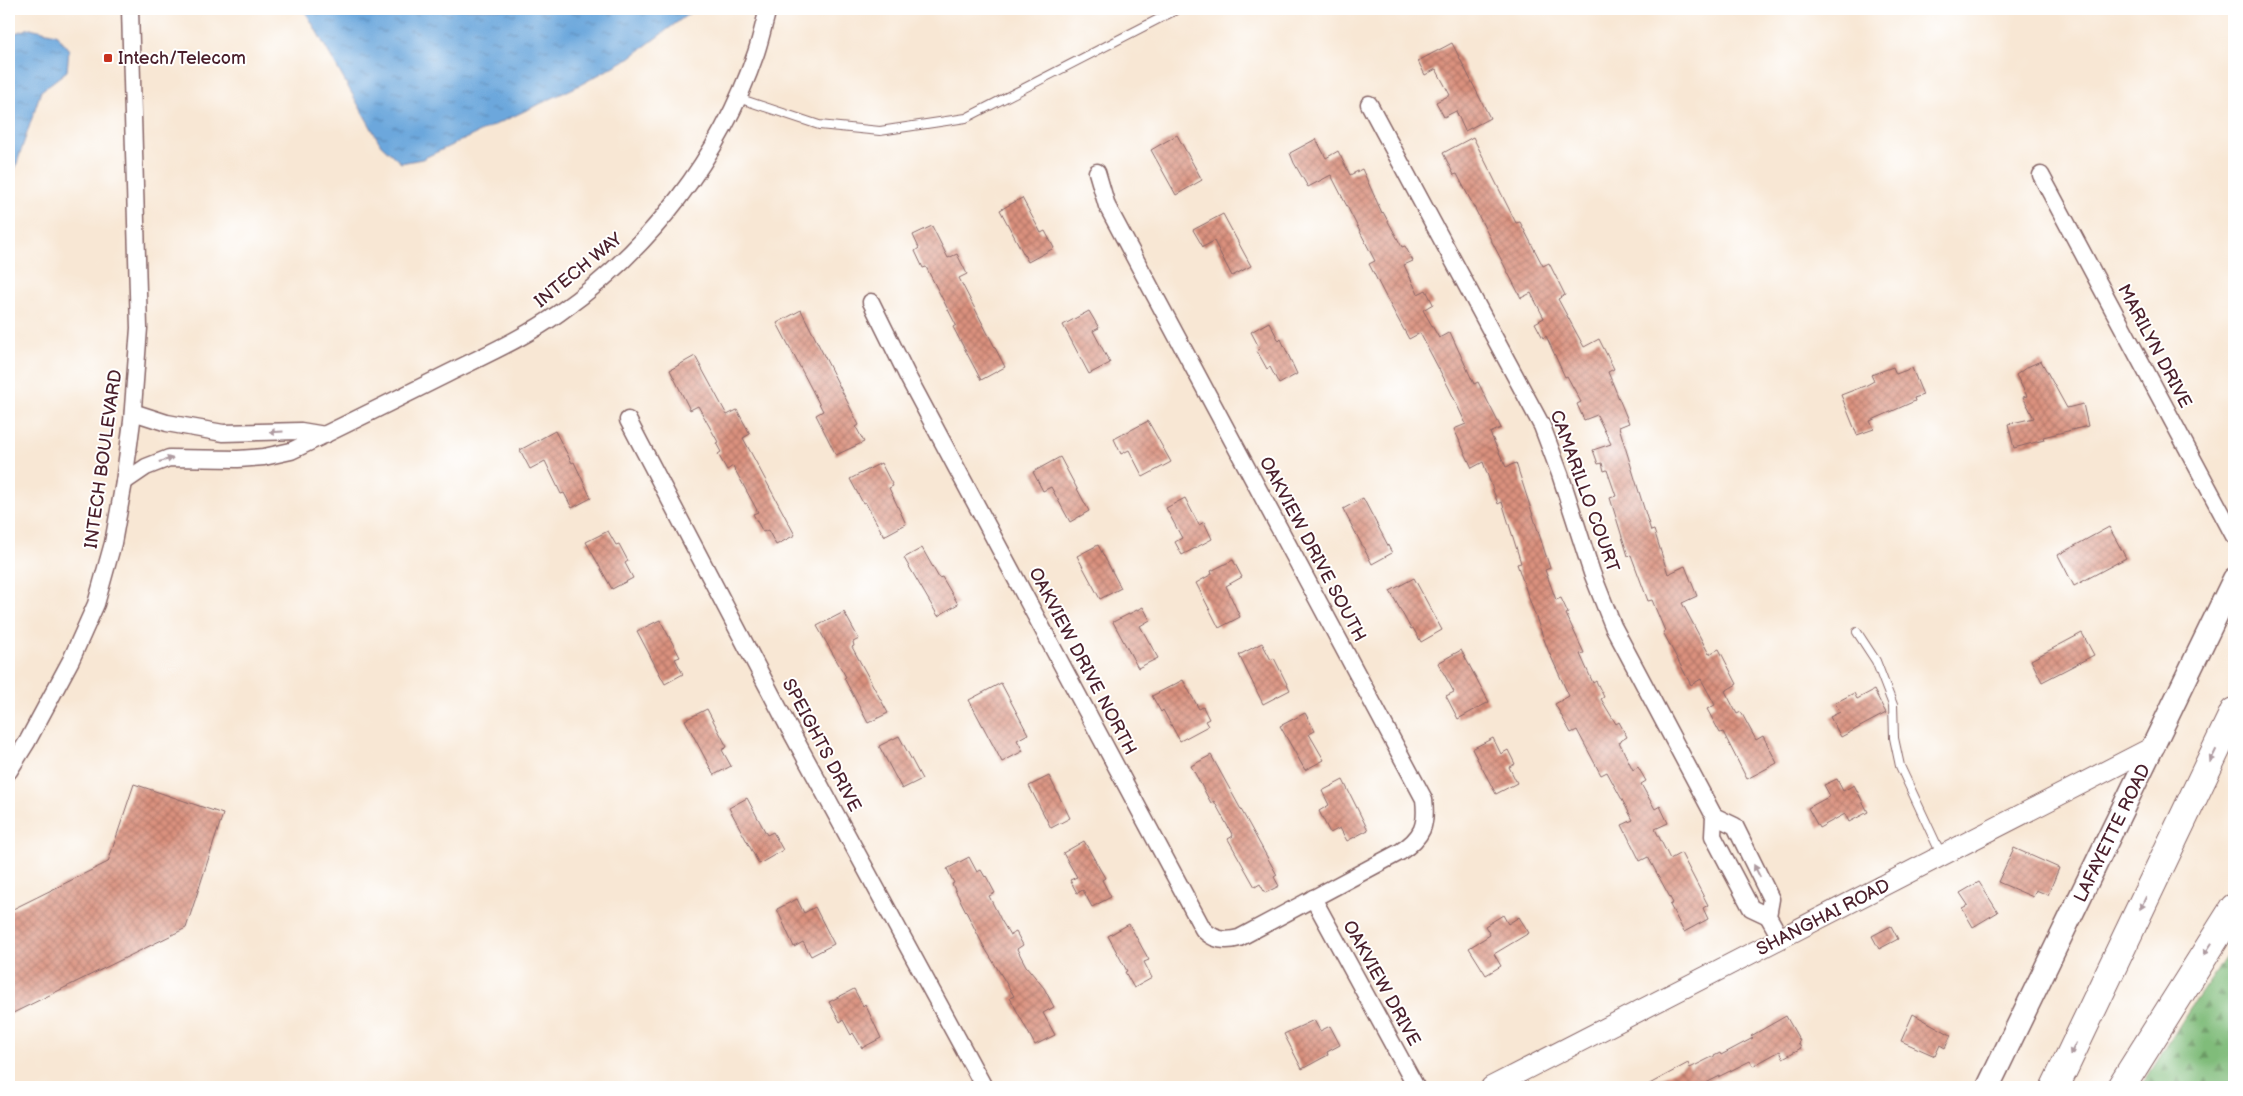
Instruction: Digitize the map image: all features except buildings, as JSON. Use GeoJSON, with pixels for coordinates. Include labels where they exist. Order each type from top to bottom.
{"type":"FeatureCollection","features":[{"type":"Feature","properties":{"kind":"highway"},"geometry":{"type":"LineString","coordinates":[[2055,1087],[2234,712]]}},
{"type":"Feature","properties":{"kind":"highway"},"geometry":{"type":"LineString","coordinates":[[2121,1087],[2234,908]]}},
{"type":"Feature","properties":{"kind":"main road","name":"LAFAYETTE ROAD"},"geometry":{"type":"LineString","coordinates":[[1988,1087],[2155,746],[2234,579]]}},
{"type":"Feature","properties":{"kind":"street","name":"INTECH BOULEVARD"},"geometry":{"type":"LineString","coordinates":[[9,771],[50,701],[84,632],[105,574],[124,482],[133,412],[139,328],[130,9]]}},
{"type":"Feature","properties":{"kind":"street","name":"INTECH WAY"},"geometry":{"type":"LineString","coordinates":[[124,482],[146,467],[169,458],[208,460],[264,457],[291,451],[522,337],[559,313],[606,276],[637,248],[692,180],[731,114],[756,52],[768,9]]}},
{"type":"Feature","properties":{"kind":"street","name":"CAMARILLO COURT"},"geometry":{"type":"LineString","coordinates":[[1369,104],[1542,426],[1613,626],[1714,816],[1713,836],[1751,908],[1768,916],[1781,939]]}},
{"type":"Feature","properties":{"kind":"street","name":"OAKVIEW DRIVE SOUTH"},"geometry":{"type":"LineString","coordinates":[[1097,172],[1107,206],[1427,806],[1426,822],[1421,833],[1412,844],[1313,898]]}},
{"type":"Feature","properties":{"kind":"street","name":"MARILYN DRIVE"},"geometry":{"type":"LineString","coordinates":[[2041,175],[2234,536]]}},
{"type":"Feature","properties":{"kind":"street","name":"OAKVIEW DRIVE NORTH"},"geometry":{"type":"LineString","coordinates":[[871,302],[918,396],[1203,929],[1208,935],[1219,939],[1231,940],[1313,898]]}},
{"type":"Feature","properties":{"kind":"street"},"geometry":{"type":"LineString","coordinates":[[133,412],[167,423],[223,433],[301,431],[325,435]]}},
{"type":"Feature","properties":{"kind":"street","name":"SPEIGHTS DRIVE"},"geometry":{"type":"LineString","coordinates":[[628,420],[788,726],[984,1087]]}},
{"type":"Feature","properties":{"kind":"street","name":"SHANGHAI ROAD"},"geometry":{"type":"LineString","coordinates":[[1491,1087],[2155,746]]}},
{"type":"Feature","properties":{"kind":"street","name":"CAMARILLO COURT"},"geometry":{"type":"LineString","coordinates":[[1714,816],[1734,826],[1771,899],[1768,916]]}},
{"type":"Feature","properties":{"kind":"street","name":"OAKVIEW DRIVE"},"geometry":{"type":"LineString","coordinates":[[1313,898],[1416,1087]]}},
{"type":"Feature","properties":{"kind":"lane"},"geometry":{"type":"LineString","coordinates":[[738,98],[819,125],[880,132],[966,118],[1178,9]]}},
{"type":"Feature","properties":{"kind":"lane"},"geometry":{"type":"LineString","coordinates":[[1857,632],[1876,661],[1893,705],[1894,738],[1900,766],[1942,856]]}},
{"type":"Feature","properties":{"kind":"green space"},"geometry":{"type":"Polygon","coordinates":[[[2234,945],[2234,1087],[2141,1087],[2188,1012],[2234,945]]]}},
{"type":"Feature","properties":{"kind":"water"},"geometry":{"type":"Polygon","coordinates":[[[304,9],[695,9],[629,58],[578,86],[422,159],[401,163],[381,145],[304,9]]]}},
{"type":"Feature","properties":{"kind":"water"},"geometry":{"type":"Polygon","coordinates":[[[30,28],[56,34],[69,50],[67,71],[41,91],[15,169],[9,179],[9,35],[30,28]]]}},
{"type":"Feature","properties":{"kind":"place","name":"Intech/Telecom"},"geometry":{"type":"Point","coordinates":[108,58]}}]}
